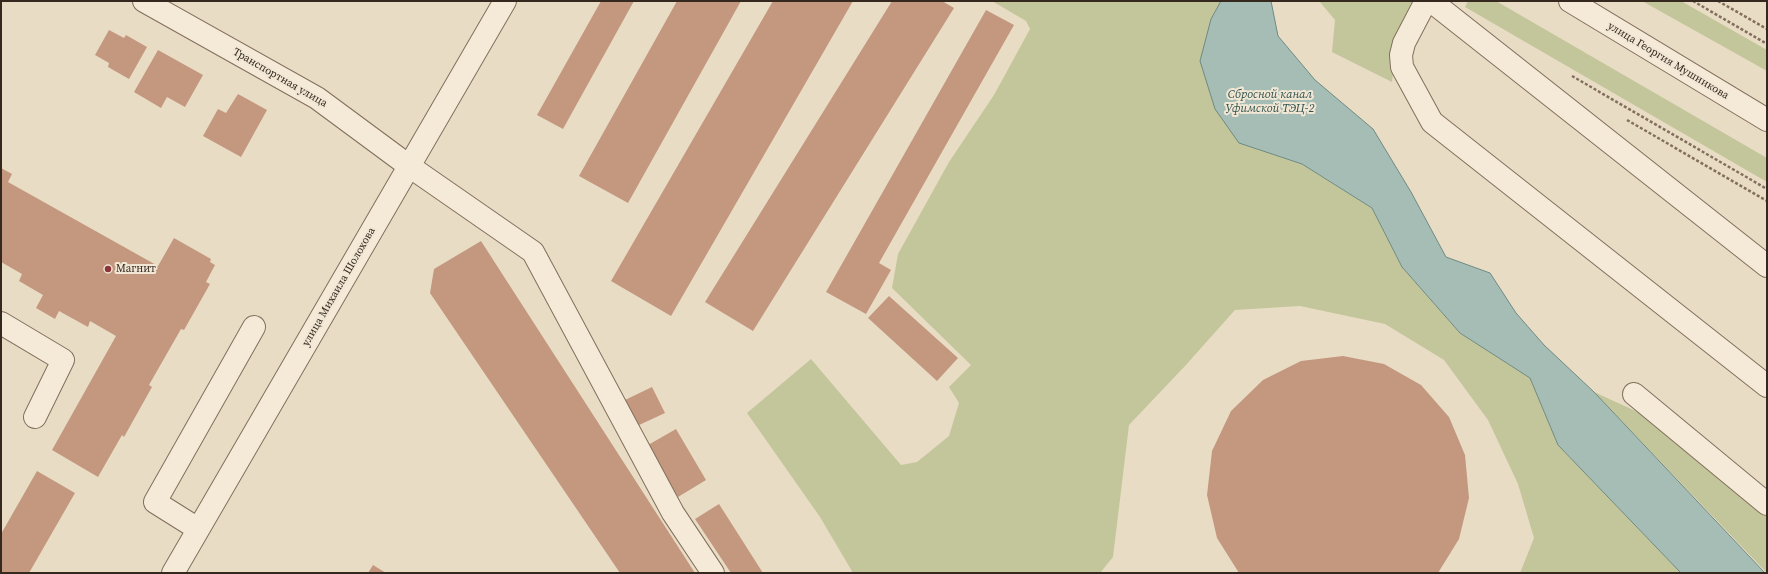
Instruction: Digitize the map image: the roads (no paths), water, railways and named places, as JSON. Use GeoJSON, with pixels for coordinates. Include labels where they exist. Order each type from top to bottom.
{"type":"FeatureCollection","features":[{"type":"Feature","properties":{"kind":"street","name":"Транспортная улица"},"geometry":{"type":"LineString","coordinates":[[144,1],[317,98],[409,166],[533,252],[673,513],[713,573]]}},
{"type":"Feature","properties":{"kind":"street","name":"улица Михаила Шолохова"},"geometry":{"type":"LineString","coordinates":[[173,573],[505,1]]}},
{"type":"Feature","properties":{"kind":"street"},"geometry":{"type":"LineString","coordinates":[[1426,1],[1404,43],[1401,55],[1402,67],[1432,122],[1767,386]]}},
{"type":"Feature","properties":{"kind":"street"},"geometry":{"type":"LineString","coordinates":[[1431,1],[1767,266]]}},
{"type":"Feature","properties":{"kind":"street","name":"улица Георгия Мушникова"},"geometry":{"type":"LineString","coordinates":[[1572,2],[1767,120]]}},
{"type":"Feature","properties":{"kind":"street"},"geometry":{"type":"LineString","coordinates":[[1,323],[63,360],[35,417]]}},
{"type":"Feature","properties":{"kind":"street"},"geometry":{"type":"LineString","coordinates":[[198,529],[155,502],[254,327]]}},
{"type":"Feature","properties":{"kind":"street"},"geometry":{"type":"LineString","coordinates":[[1634,394],[1767,504]]}},
{"type":"Feature","properties":{"kind":"water","name":"Сбросной канал Уфимской ТЭЦ-2"},"geometry":{"type":"Polygon","coordinates":[[[1221,1],[1271,1],[1278,36],[1315,80],[1373,129],[1411,192],[1446,257],[1490,273],[1516,313],[1544,345],[1594,392],[1765,573],[1681,573],[1558,445],[1530,378],[1460,333],[1402,267],[1372,208],[1302,164],[1239,143],[1215,109],[1200,61],[1211,19],[1221,1]]]}},
{"type":"Feature","properties":{"kind":"place","name":"Магнит"},"geometry":{"type":"Point","coordinates":[108,269]}}]}
